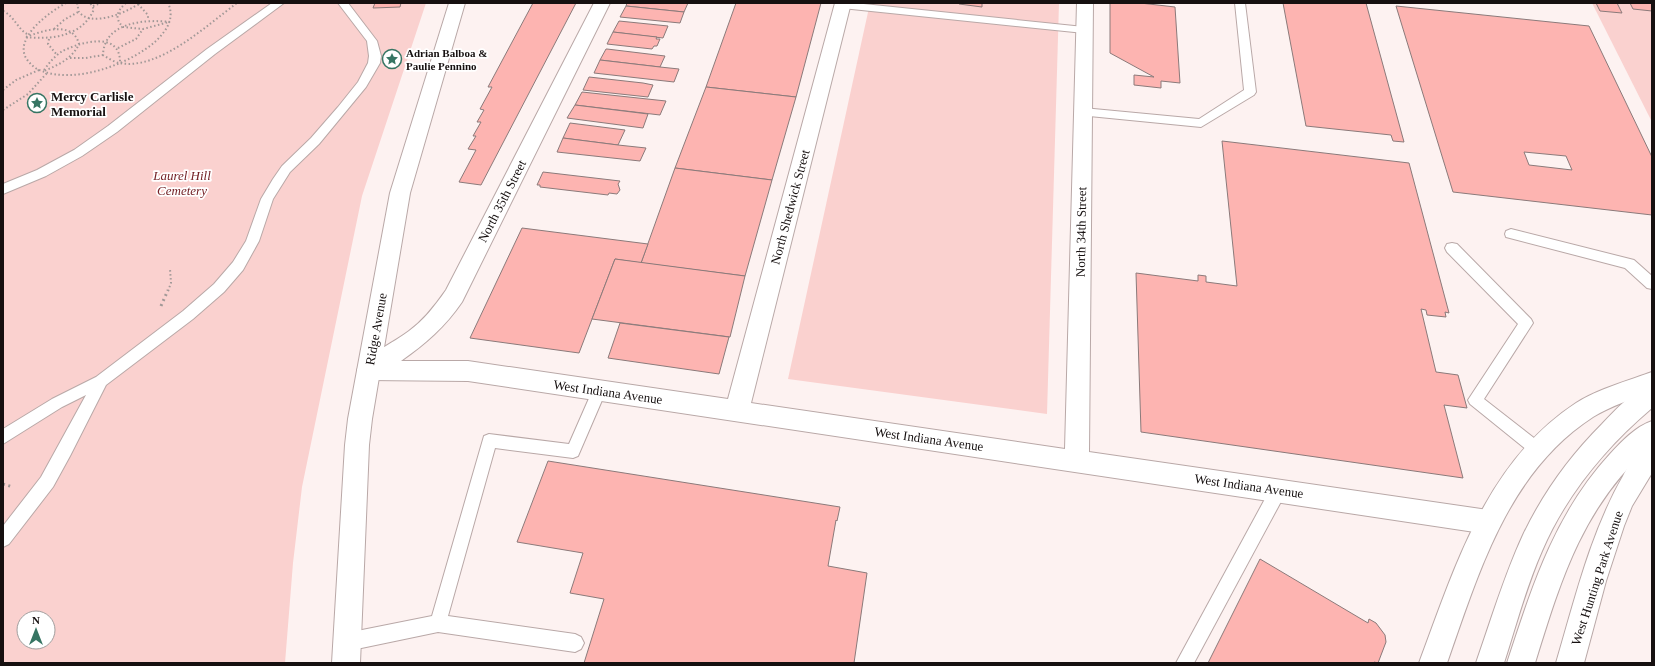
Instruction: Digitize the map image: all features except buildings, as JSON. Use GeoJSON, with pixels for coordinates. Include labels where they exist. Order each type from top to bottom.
{"type":"FeatureCollection","features":[{"type":"Feature","properties":{"kind":"street","name":"Ridge Avenue"},"geometry":{"type":"LineString","coordinates":[[347,652],[356,445],[368,370],[400,193],[457,3]]}},
{"type":"Feature","properties":{"kind":"street","name":"North 35th Street"},"geometry":{"type":"LineString","coordinates":[[368,370],[423,333],[435,323],[448,306],[602,3]]}},
{"type":"Feature","properties":{"kind":"street","name":"North 34th Street"},"geometry":{"type":"LineString","coordinates":[[1077,461],[1084,3]]}},
{"type":"Feature","properties":{"kind":"street","name":"North Shedwick Street"},"geometry":{"type":"LineString","coordinates":[[737,411],[843,4]]}},
{"type":"Feature","properties":{"kind":"street","name":"West Indiana Avenue"},"geometry":{"type":"LineString","coordinates":[[368,370],[462,371],[1488,522]]}},
{"type":"Feature","properties":{"kind":"street"},"geometry":{"type":"LineString","coordinates":[[1433,663],[1488,522],[1520,471],[1538,450],[1564,424],[1585,410],[1652,382]]}},
{"type":"Feature","properties":{"kind":"street"},"geometry":{"type":"LineString","coordinates":[[1490,663],[1532,543],[1554,502],[1581,463],[1609,432],[1652,394]]}},
{"type":"Feature","properties":{"kind":"street"},"geometry":{"type":"LineString","coordinates":[[1521,663],[1556,558],[1577,517],[1603,478],[1633,447],[1652,432]]}},
{"type":"Feature","properties":{"kind":"street","name":"West Hunting Park Avenue"},"geometry":{"type":"LineString","coordinates":[[1570,663],[1612,522],[1632,482],[1652,453]]}},
{"type":"Feature","properties":{"kind":"lane"},"geometry":{"type":"LineString","coordinates":[[3,189],[24,181],[59,164],[89,145],[137,110],[236,31],[279,3]]}},
{"type":"Feature","properties":{"kind":"lane"},"geometry":{"type":"LineString","coordinates":[[3,437],[57,403],[101,381],[188,315],[219,288],[230,276],[245,254],[277,182],[286,169],[330,125],[362,84],[374,63],[374,48],[369,36],[343,3]]}},
{"type":"Feature","properties":{"kind":"lane"},"geometry":{"type":"LineString","coordinates":[[1082,112],[1201,123],[1250,92],[1240,3]]}},
{"type":"Feature","properties":{"kind":"lane"},"geometry":{"type":"LineString","coordinates":[[843,4],[1084,30]]}},
{"type":"Feature","properties":{"kind":"lane"},"geometry":{"type":"LineString","coordinates":[[1511,234],[1629,264],[1652,284]]}},
{"type":"Feature","properties":{"kind":"lane"},"geometry":{"type":"LineString","coordinates":[[1452,248],[1526,323],[1475,400],[1538,450]]}},
{"type":"Feature","properties":{"kind":"lane"},"geometry":{"type":"LineString","coordinates":[[3,540],[48,482],[101,381]]}},
{"type":"Feature","properties":{"kind":"lane"},"geometry":{"type":"LineString","coordinates":[[438,623],[489,441],[573,451],[599,391]]}},
{"type":"Feature","properties":{"kind":"lane"},"geometry":{"type":"LineString","coordinates":[[1185,663],[1278,491]]}},
{"type":"Feature","properties":{"kind":"lane"},"geometry":{"type":"LineString","coordinates":[[347,652],[438,623],[575,643]]}},
{"type":"Feature","properties":{"kind":"path"},"geometry":{"type":"LineString","coordinates":[[66,3],[44,16],[27,34],[22,44],[23,56],[27,62],[43,72],[69,74],[82,73],[108,68],[120,63],[147,48],[165,31],[172,14],[168,3]]}},
{"type":"Feature","properties":{"kind":"path"},"geometry":{"type":"LineString","coordinates":[[77,3],[78,12],[80,15],[91,18],[116,16],[139,4],[148,15],[149,19],[147,20]]}},
{"type":"Feature","properties":{"kind":"path"},"geometry":{"type":"LineString","coordinates":[[25,37],[49,39],[73,32],[84,25],[91,18],[94,10],[90,3]]}},
{"type":"Feature","properties":{"kind":"path"},"geometry":{"type":"LineString","coordinates":[[93,6],[101,3]]}},
{"type":"Feature","properties":{"kind":"path"},"geometry":{"type":"LineString","coordinates":[[116,16],[122,6],[126,3]]}},
{"type":"Feature","properties":{"kind":"path"},"geometry":{"type":"LineString","coordinates":[[170,22],[147,20],[124,27],[111,35],[105,41],[103,50],[104,55],[113,62],[134,64],[142,62],[180,46],[237,3]]}},
{"type":"Feature","properties":{"kind":"path"},"geometry":{"type":"LineString","coordinates":[[3,11],[10,14],[23,32],[27,34]]}},
{"type":"Feature","properties":{"kind":"path"},"geometry":{"type":"LineString","coordinates":[[54,30],[64,20],[78,12]]}},
{"type":"Feature","properties":{"kind":"path"},"geometry":{"type":"LineString","coordinates":[[116,16],[117,20],[124,27],[143,29],[170,22]]}},
{"type":"Feature","properties":{"kind":"path"},"geometry":{"type":"LineString","coordinates":[[118,48],[140,36],[143,29]]}},
{"type":"Feature","properties":{"kind":"path"},"geometry":{"type":"LineString","coordinates":[[25,37],[54,30],[73,32],[79,40],[75,53],[70,58],[43,72]]}},
{"type":"Feature","properties":{"kind":"path"},"geometry":{"type":"LineString","coordinates":[[49,39],[48,44],[57,55]]}},
{"type":"Feature","properties":{"kind":"path"},"geometry":{"type":"LineString","coordinates":[[43,72],[57,55],[79,44],[105,41],[118,48],[120,52],[120,63]]}},
{"type":"Feature","properties":{"kind":"path"},"geometry":{"type":"LineString","coordinates":[[70,58],[86,58],[104,55]]}},
{"type":"Feature","properties":{"kind":"path"},"geometry":{"type":"LineString","coordinates":[[3,90],[16,80],[39,70]]}},
{"type":"Feature","properties":{"kind":"path"},"geometry":{"type":"LineString","coordinates":[[3,110],[28,94],[41,83],[47,73]]}},
{"type":"Feature","properties":{"kind":"green space","name":"Laurel Hill Cemetery"},"geometry":{"type":"Polygon","coordinates":[[[3,3],[426,3],[362,196],[302,487],[293,563],[285,663],[3,663],[3,3]]]}},
{"type":"Feature","properties":{"kind":"green space"},"geometry":{"type":"Polygon","coordinates":[[[870,3],[1059,3],[1047,414],[788,379],[870,3]]]}},
{"type":"Feature","properties":{"kind":"green space"},"geometry":{"type":"Polygon","coordinates":[[[1592,3],[1652,3],[1652,122],[1592,3]]]}},
{"type":"Feature","properties":{"kind":"place","name":"Adrian Balboa & Paulie Pennino"},"geometry":{"type":"Point","coordinates":[392,59]}},
{"type":"Feature","properties":{"kind":"place","name":"Mercy Carlisle Memorial"},"geometry":{"type":"Point","coordinates":[37,103]}}]}
